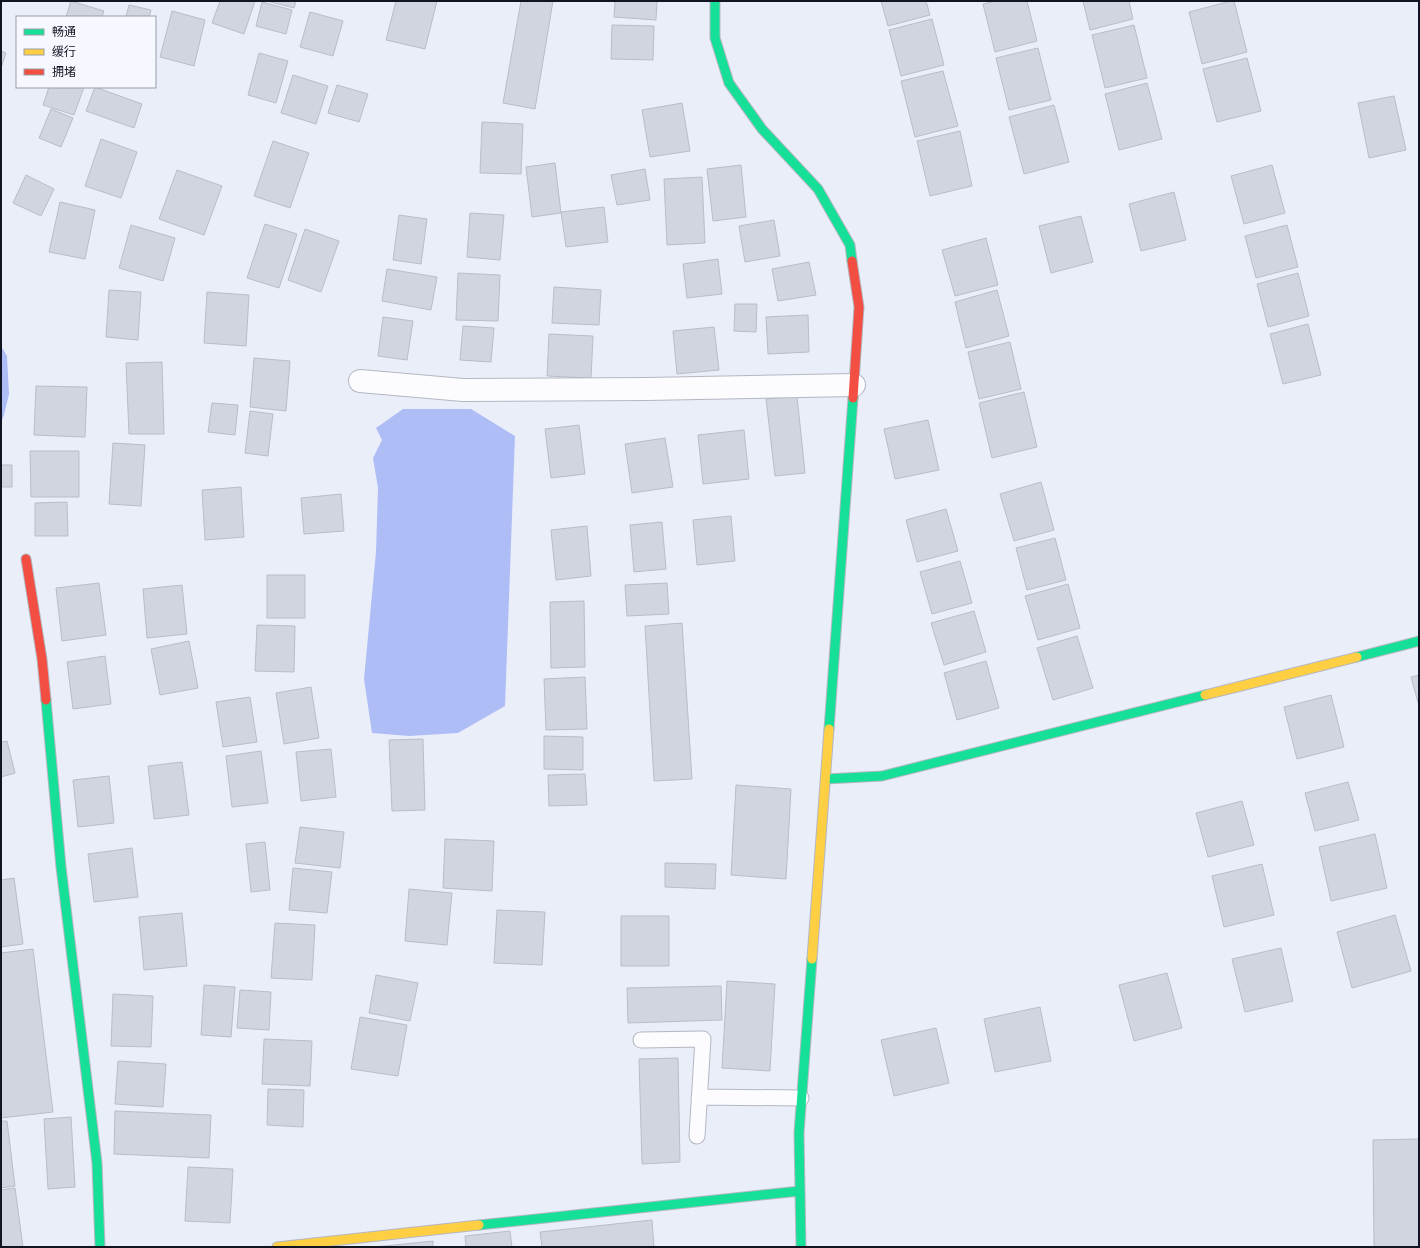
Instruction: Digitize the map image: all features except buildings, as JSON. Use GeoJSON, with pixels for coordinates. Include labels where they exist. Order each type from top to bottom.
{"type":"FeatureCollection","features":[{"type":"Feature","properties":{"kind":"street"},"geometry":{"type":"LineString","coordinates":[[715,1],[715,38],[729,83],[762,129],[818,189],[850,245],[859,307],[826,779],[801,1098],[799,1133],[801,1247]]}},
{"type":"Feature","properties":{"kind":"street"},"geometry":{"type":"LineString","coordinates":[[360,381],[463,390],[647,389],[854,385]]}},
{"type":"Feature","properties":{"kind":"street"},"geometry":{"type":"LineString","coordinates":[[26,559],[42,660],[61,867],[97,1163],[100,1247]]}},
{"type":"Feature","properties":{"kind":"street"},"geometry":{"type":"LineString","coordinates":[[826,779],[882,776],[1419,641]]}},
{"type":"Feature","properties":{"kind":"street"},"geometry":{"type":"LineString","coordinates":[[277,1247],[800,1192]]}},
{"type":"Feature","properties":{"kind":"lane"},"geometry":{"type":"LineString","coordinates":[[641,1040],[703,1039],[697,1136]]}},
{"type":"Feature","properties":{"kind":"lane"},"geometry":{"type":"LineString","coordinates":[[699,1097],[801,1098]]}},
{"type":"Feature","properties":{"kind":"water"},"geometry":{"type":"Polygon","coordinates":[[[1,346],[7,356],[9,394],[1,423],[1,346]]]}},
{"type":"Feature","properties":{"kind":"water"},"geometry":{"type":"Polygon","coordinates":[[[403,409],[471,409],[515,436],[505,706],[458,733],[409,736],[372,733],[364,679],[376,552],[378,488],[373,458],[382,440],[376,428],[403,409]]]}},
{"type":"Feature","properties":{"kind":"traffic: fast"},"geometry":{"type":"LineString","coordinates":[[715,1],[715,38],[729,83],[762,129],[818,189],[850,245],[852,261]]}},
{"type":"Feature","properties":{"kind":"traffic: fast"},"geometry":{"type":"LineString","coordinates":[[829,729],[853,398]]}},
{"type":"Feature","properties":{"kind":"traffic: fast"},"geometry":{"type":"LineString","coordinates":[[1357,657],[1419,641]]}},
{"type":"Feature","properties":{"kind":"traffic: fast"},"geometry":{"type":"LineString","coordinates":[[826,779],[882,776],[1205,695]]}},
{"type":"Feature","properties":{"kind":"traffic: fast"},"geometry":{"type":"LineString","coordinates":[[46,700],[61,867],[97,1163],[100,1247]]}},
{"type":"Feature","properties":{"kind":"traffic: fast"},"geometry":{"type":"LineString","coordinates":[[801,1247],[799,1133],[812,959]]}},
{"type":"Feature","properties":{"kind":"traffic: fast"},"geometry":{"type":"LineString","coordinates":[[479,1225],[800,1191]]}},
{"type":"Feature","properties":{"kind":"traffic: slow"},"geometry":{"type":"LineString","coordinates":[[1205,695],[1357,657]]}},
{"type":"Feature","properties":{"kind":"traffic: slow"},"geometry":{"type":"LineString","coordinates":[[812,959],[829,729]]}},
{"type":"Feature","properties":{"kind":"traffic: slow"},"geometry":{"type":"LineString","coordinates":[[277,1247],[479,1225]]}},
{"type":"Feature","properties":{"kind":"traffic: jam"},"geometry":{"type":"LineString","coordinates":[[852,261],[859,307],[853,398]]}},
{"type":"Feature","properties":{"kind":"traffic: jam"},"geometry":{"type":"LineString","coordinates":[[26,559],[42,659],[46,700]]}}]}
